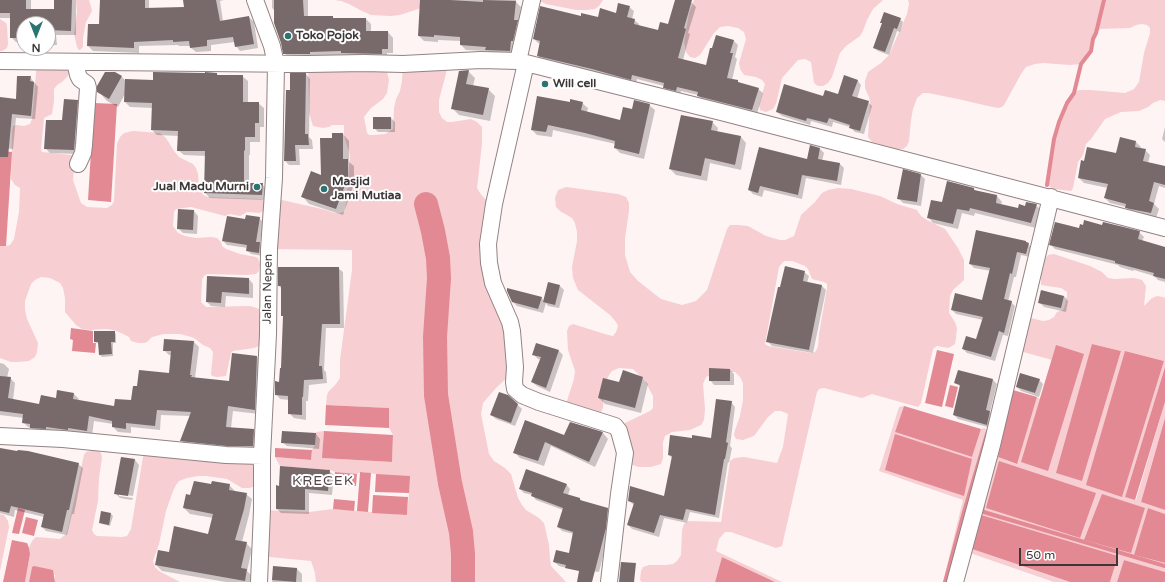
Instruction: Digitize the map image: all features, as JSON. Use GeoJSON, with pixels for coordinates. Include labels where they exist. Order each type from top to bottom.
{"type":"FeatureCollection","features":[{"type":"Feature","properties":{"kind":"street","name":"Jalan Nepen"},"geometry":{"type":"LineString","coordinates":[[255,0],[272,46],[276,64],[274,178],[269,249],[268,334],[258,582]]}},
{"type":"Feature","properties":{"kind":"street"},"geometry":{"type":"LineString","coordinates":[[532,0],[522,62],[494,204],[488,244],[489,263],[493,283],[510,322],[512,331],[515,389],[522,395],[538,402],[615,426],[619,431],[625,454],[609,582]]}},
{"type":"Feature","properties":{"kind":"street"},"geometry":{"type":"LineString","coordinates":[[0,61],[276,64],[403,64],[481,60],[522,62],[1051,197],[1165,228]]}},
{"type":"Feature","properties":{"kind":"street"},"geometry":{"type":"LineString","coordinates":[[75,62],[78,75],[80,79],[87,84],[88,88],[84,146],[83,153],[78,164]]}},
{"type":"Feature","properties":{"kind":"street"},"geometry":{"type":"LineString","coordinates":[[955,582],[993,439],[1051,197]]}},
{"type":"Feature","properties":{"kind":"street"},"geometry":{"type":"LineString","coordinates":[[0,436],[63,439],[226,455],[262,456]]}},
{"type":"Feature","properties":{"kind":"shaded area"},"geometry":{"type":"Polygon","coordinates":[[[76,0],[89,0],[92,10],[86,22],[83,47],[80,50],[77,47],[74,34],[77,12],[76,0]]]}},
{"type":"Feature","properties":{"kind":"shaded area"},"geometry":{"type":"Polygon","coordinates":[[[334,0],[431,0],[424,7],[400,15],[391,16],[371,15],[349,4],[334,0]]]}},
{"type":"Feature","properties":{"kind":"shaded area"},"geometry":{"type":"Polygon","coordinates":[[[538,0],[603,0],[595,9],[576,10],[546,4],[538,0]]]}},
{"type":"Feature","properties":{"kind":"shaded area"},"geometry":{"type":"Polygon","coordinates":[[[694,0],[883,0],[873,9],[860,36],[846,46],[840,53],[832,77],[828,83],[823,86],[818,86],[814,83],[811,62],[805,59],[798,60],[782,78],[776,104],[773,109],[766,112],[760,110],[759,105],[765,84],[762,80],[756,77],[744,75],[740,69],[739,63],[746,39],[744,32],[738,28],[728,26],[720,27],[714,33],[700,55],[695,58],[690,57],[686,52],[684,42],[689,13],[694,0]]]}},
{"type":"Feature","properties":{"kind":"shaded area"},"geometry":{"type":"Polygon","coordinates":[[[908,0],[1165,0],[1165,101],[1160,100],[1139,111],[1121,112],[1105,119],[1086,144],[1083,155],[1078,162],[1073,188],[1071,191],[1054,189],[1047,185],[1054,139],[1067,103],[1074,93],[1079,90],[1091,90],[1125,93],[1134,89],[1139,82],[1150,28],[1147,25],[1142,24],[1130,28],[1100,29],[1093,39],[1091,51],[1081,64],[1070,65],[1043,63],[1026,67],[1002,107],[998,108],[923,93],[917,98],[913,109],[907,146],[903,149],[897,149],[872,142],[868,137],[870,103],[865,88],[865,81],[868,72],[889,55],[907,14],[909,4],[908,0]]]}},
{"type":"Feature","properties":{"kind":"shaded area"},"geometry":{"type":"Polygon","coordinates":[[[0,19],[6,23],[7,26],[8,44],[7,48],[2,51],[0,51],[0,19]]]}},
{"type":"Feature","properties":{"kind":"shaded area"},"geometry":{"type":"Polygon","coordinates":[[[37,62],[70,62],[69,74],[54,89],[52,114],[44,118],[41,149],[42,152],[72,155],[75,157],[73,180],[81,203],[87,207],[107,208],[112,205],[114,201],[117,144],[120,137],[124,133],[133,131],[160,133],[166,138],[179,157],[193,164],[196,168],[199,188],[203,195],[208,197],[261,199],[265,201],[264,211],[259,213],[247,212],[240,216],[230,214],[225,216],[191,207],[176,209],[174,212],[173,226],[178,233],[196,238],[217,238],[226,249],[240,254],[256,257],[258,258],[260,264],[259,271],[256,274],[207,274],[202,280],[201,302],[206,307],[249,306],[259,309],[261,312],[261,343],[259,346],[254,348],[233,351],[231,353],[226,376],[212,376],[213,352],[210,348],[191,337],[180,334],[164,334],[152,337],[147,342],[138,343],[131,341],[129,337],[113,330],[82,329],[76,325],[65,312],[65,298],[63,288],[60,283],[50,278],[41,277],[31,284],[25,301],[27,319],[38,343],[35,357],[29,361],[18,362],[11,362],[0,358],[0,246],[10,245],[14,239],[19,212],[20,188],[15,185],[11,179],[12,132],[13,126],[24,126],[30,124],[32,119],[37,62]]]}},
{"type":"Feature","properties":{"kind":"shaded area"},"geometry":{"type":"Polygon","coordinates":[[[449,62],[439,100],[439,112],[442,118],[447,122],[471,119],[482,127],[482,144],[477,188],[485,199],[494,204],[488,244],[503,309],[511,374],[483,403],[481,414],[489,454],[494,461],[511,474],[518,498],[522,505],[526,510],[544,523],[549,545],[551,566],[566,582],[316,582],[311,561],[260,556],[262,510],[309,512],[333,509],[407,515],[409,493],[376,474],[361,472],[357,474],[280,466],[275,457],[311,460],[312,450],[315,445],[316,432],[324,431],[323,458],[392,462],[393,435],[389,428],[389,408],[326,405],[329,391],[340,378],[340,360],[352,270],[352,250],[269,249],[277,199],[335,213],[345,211],[350,157],[344,135],[344,125],[332,125],[323,128],[313,126],[309,113],[308,64],[385,64],[389,80],[387,93],[383,99],[371,108],[364,117],[367,133],[369,135],[374,135],[385,134],[393,129],[394,108],[400,91],[403,64],[449,62]]]}},
{"type":"Feature","properties":{"kind":"shaded area"},"geometry":{"type":"Polygon","coordinates":[[[94,103],[117,104],[111,202],[88,200],[94,103]]]}},
{"type":"Feature","properties":{"kind":"shaded area"},"geometry":{"type":"Polygon","coordinates":[[[0,151],[12,152],[6,246],[0,246],[0,151]]]}},
{"type":"Feature","properties":{"kind":"shaded area"},"geometry":{"type":"Polygon","coordinates":[[[566,187],[618,194],[626,197],[629,203],[629,211],[625,238],[625,255],[630,272],[638,281],[661,299],[682,305],[696,301],[707,290],[727,229],[730,225],[748,226],[766,236],[785,240],[794,236],[801,215],[822,193],[828,190],[838,188],[851,189],[880,196],[897,204],[917,210],[921,216],[945,229],[958,248],[964,260],[964,280],[953,290],[950,296],[949,313],[957,328],[955,344],[948,348],[937,346],[933,349],[921,403],[918,407],[872,394],[862,398],[824,388],[819,389],[817,392],[782,546],[776,548],[731,532],[725,532],[719,539],[716,551],[782,582],[775,582],[722,557],[715,582],[642,582],[640,580],[643,567],[649,565],[673,564],[677,561],[681,555],[682,530],[684,524],[689,521],[721,522],[730,461],[734,458],[744,457],[777,463],[783,447],[788,414],[781,411],[775,411],[768,417],[754,436],[743,440],[736,439],[734,435],[743,400],[743,383],[735,372],[713,374],[706,377],[703,384],[705,409],[704,420],[701,425],[690,430],[672,432],[665,436],[661,464],[651,467],[638,467],[628,463],[619,431],[625,423],[650,411],[653,408],[653,396],[645,381],[633,369],[619,368],[612,371],[609,375],[604,386],[603,408],[600,414],[564,410],[574,379],[575,371],[568,350],[567,331],[569,326],[573,324],[613,336],[618,326],[610,315],[578,290],[573,278],[572,267],[577,241],[577,232],[572,218],[556,207],[555,198],[558,190],[566,187]],[[785,261],[779,267],[765,344],[768,346],[811,353],[815,352],[818,347],[827,284],[812,279],[808,269],[805,266],[792,261],[785,261]]]}},
{"type":"Feature","properties":{"kind":"shaded area"},"geometry":{"type":"Polygon","coordinates":[[[1054,254],[1090,266],[1102,272],[1108,278],[1134,278],[1142,280],[1146,286],[1144,306],[1152,298],[1157,296],[1165,298],[1165,367],[1125,497],[1136,500],[1165,402],[1165,418],[1141,502],[1165,510],[1165,514],[1148,508],[1134,555],[1165,563],[1165,572],[1124,560],[1117,582],[1110,582],[1118,556],[972,549],[1070,582],[1054,582],[970,553],[962,582],[943,582],[963,500],[879,471],[899,407],[904,406],[895,432],[972,457],[981,429],[984,428],[991,432],[1013,390],[998,457],[1016,464],[1037,397],[1040,399],[1052,360],[1020,351],[1028,320],[1031,318],[1043,321],[1054,317],[1057,312],[1063,310],[1067,296],[1067,292],[1061,288],[1041,285],[1044,260],[1048,255],[1054,254]],[[1092,344],[1082,481],[1121,351],[1092,344]],[[1125,351],[1122,496],[1164,361],[1125,351]]]}},
{"type":"Feature","properties":{"kind":"shaded area"},"geometry":{"type":"Polygon","coordinates":[[[71,328],[93,331],[93,343],[96,343],[95,353],[72,351],[73,340],[70,339],[71,328]]]}},
{"type":"Feature","properties":{"kind":"shaded area"},"geometry":{"type":"Polygon","coordinates":[[[1092,344],[1121,351],[1082,481],[1056,473],[1092,344]]]}},
{"type":"Feature","properties":{"kind":"shaded area"},"geometry":{"type":"Polygon","coordinates":[[[1056,345],[1084,354],[1048,471],[1021,462],[1056,345]]]}},
{"type":"Feature","properties":{"kind":"shaded area"},"geometry":{"type":"Polygon","coordinates":[[[937,350],[954,354],[942,407],[925,403],[937,350]]]}},
{"type":"Feature","properties":{"kind":"shaded area"},"geometry":{"type":"Polygon","coordinates":[[[1125,351],[1164,361],[1122,497],[1086,485],[1125,351]]]}},
{"type":"Feature","properties":{"kind":"shaded area"},"geometry":{"type":"Polygon","coordinates":[[[1165,367],[1165,402],[1135,500],[1125,497],[1165,367]]]}},
{"type":"Feature","properties":{"kind":"shaded area"},"geometry":{"type":"Polygon","coordinates":[[[950,385],[958,387],[953,408],[945,406],[950,385]]]}},
{"type":"Feature","properties":{"kind":"shaded area"},"geometry":{"type":"Polygon","coordinates":[[[1013,390],[1037,397],[1017,464],[998,457],[1013,390]]]}},
{"type":"Feature","properties":{"kind":"shaded area"},"geometry":{"type":"Polygon","coordinates":[[[326,405],[389,408],[389,428],[325,425],[326,405]]]}},
{"type":"Feature","properties":{"kind":"shaded area"},"geometry":{"type":"Polygon","coordinates":[[[904,406],[981,429],[972,457],[895,432],[904,406]]]}},
{"type":"Feature","properties":{"kind":"shaded area"},"geometry":{"type":"Polygon","coordinates":[[[1165,418],[1165,510],[1141,502],[1165,418]]]}},
{"type":"Feature","properties":{"kind":"shaded area"},"geometry":{"type":"Polygon","coordinates":[[[324,431],[393,435],[392,462],[322,458],[324,431]]]}},
{"type":"Feature","properties":{"kind":"shaded area"},"geometry":{"type":"Polygon","coordinates":[[[895,434],[972,459],[964,496],[885,470],[895,434]]]}},
{"type":"Feature","properties":{"kind":"shaded area"},"geometry":{"type":"Polygon","coordinates":[[[275,448],[312,450],[311,460],[275,457],[275,448]]]}},
{"type":"Feature","properties":{"kind":"shaded area"},"geometry":{"type":"Polygon","coordinates":[[[97,450],[101,453],[102,458],[98,501],[92,530],[97,536],[127,536],[131,529],[143,457],[145,453],[251,463],[255,465],[256,481],[253,487],[242,488],[227,479],[206,476],[187,478],[179,481],[173,491],[166,511],[159,544],[153,561],[155,567],[159,571],[180,582],[55,582],[55,575],[32,567],[29,582],[25,582],[30,554],[29,548],[32,541],[36,537],[60,539],[66,534],[84,455],[86,452],[97,450]]]}},
{"type":"Feature","properties":{"kind":"shaded area"},"geometry":{"type":"Polygon","coordinates":[[[999,461],[1096,493],[1080,538],[986,508],[999,461]]]}},
{"type":"Feature","properties":{"kind":"shaded area"},"geometry":{"type":"Polygon","coordinates":[[[335,472],[357,474],[356,486],[334,484],[335,472]]]}},
{"type":"Feature","properties":{"kind":"shaded area"},"geometry":{"type":"Polygon","coordinates":[[[360,472],[371,473],[368,512],[357,511],[360,472]]]}},
{"type":"Feature","properties":{"kind":"shaded area"},"geometry":{"type":"Polygon","coordinates":[[[376,474],[410,476],[409,493],[375,492],[376,474]]]}},
{"type":"Feature","properties":{"kind":"shaded area"},"geometry":{"type":"Polygon","coordinates":[[[1102,494],[1145,508],[1131,553],[1084,540],[1102,494]]]}},
{"type":"Feature","properties":{"kind":"shaded area"},"geometry":{"type":"Polygon","coordinates":[[[373,495],[408,497],[407,515],[372,513],[373,495]]]}},
{"type":"Feature","properties":{"kind":"shaded area"},"geometry":{"type":"Polygon","coordinates":[[[334,499],[355,501],[354,511],[333,509],[334,499]]]}},
{"type":"Feature","properties":{"kind":"shaded area"},"geometry":{"type":"Polygon","coordinates":[[[18,508],[25,510],[19,534],[12,533],[18,508]]]}},
{"type":"Feature","properties":{"kind":"shaded area"},"geometry":{"type":"Polygon","coordinates":[[[1148,508],[1165,514],[1165,563],[1134,555],[1148,508]]]}},
{"type":"Feature","properties":{"kind":"shaded area"},"geometry":{"type":"Polygon","coordinates":[[[0,514],[4,515],[8,521],[9,527],[0,571],[0,514]]]}},
{"type":"Feature","properties":{"kind":"shaded area"},"geometry":{"type":"Polygon","coordinates":[[[981,515],[1118,556],[1110,582],[1070,582],[972,549],[981,515]]]}},
{"type":"Feature","properties":{"kind":"shaded area"},"geometry":{"type":"Polygon","coordinates":[[[26,517],[38,520],[34,536],[22,533],[26,517]]]}},
{"type":"Feature","properties":{"kind":"shaded area"},"geometry":{"type":"Polygon","coordinates":[[[12,540],[27,543],[29,548],[30,554],[25,582],[3,582],[12,540]]]}},
{"type":"Feature","properties":{"kind":"shaded area"},"geometry":{"type":"Polygon","coordinates":[[[722,557],[775,582],[715,582],[722,557]]]}},
{"type":"Feature","properties":{"kind":"shaded area"},"geometry":{"type":"Polygon","coordinates":[[[1124,560],[1165,572],[1165,582],[1117,582],[1124,560]]]}},
{"type":"Feature","properties":{"kind":"shaded area"},"geometry":{"type":"Polygon","coordinates":[[[34,566],[53,570],[55,582],[29,582],[32,567],[34,566]]]}},
{"type":"Feature","properties":{"kind":"building"},"geometry":{"type":"Polygon","coordinates":[[[0,0],[26,0],[26,9],[54,9],[54,0],[72,0],[71,31],[56,30],[56,16],[16,16],[16,38],[10,38],[10,13],[0,13],[0,0]]]}},
{"type":"Feature","properties":{"kind":"building"},"geometry":{"type":"Polygon","coordinates":[[[100,0],[145,0],[145,8],[184,7],[183,0],[216,0],[220,21],[249,16],[254,44],[235,47],[233,37],[207,40],[207,46],[190,48],[189,41],[173,42],[173,40],[134,42],[134,48],[87,46],[88,24],[99,24],[100,0]]]}},
{"type":"Feature","properties":{"kind":"building"},"geometry":{"type":"Polygon","coordinates":[[[274,0],[303,0],[304,16],[366,18],[366,31],[388,31],[388,49],[382,49],[382,54],[341,53],[341,51],[310,52],[310,54],[283,54],[274,23],[274,0]]]}},
{"type":"Feature","properties":{"kind":"building"},"geometry":{"type":"Polygon","coordinates":[[[420,0],[483,2],[483,0],[516,1],[514,20],[518,20],[513,41],[511,41],[510,51],[485,50],[486,47],[460,45],[460,37],[434,35],[434,37],[418,36],[420,0]]]}},
{"type":"Feature","properties":{"kind":"building"},"geometry":{"type":"Polygon","coordinates":[[[675,0],[692,0],[684,28],[686,29],[678,58],[706,65],[710,48],[712,48],[716,35],[734,40],[730,53],[733,53],[727,78],[738,80],[738,82],[759,88],[752,110],[697,96],[698,92],[677,87],[676,91],[663,88],[664,83],[632,75],[631,80],[537,56],[540,41],[533,39],[540,6],[581,16],[581,13],[598,17],[600,8],[616,13],[618,3],[630,6],[627,17],[635,19],[634,24],[658,30],[660,22],[668,24],[675,0]]]}},
{"type":"Feature","properties":{"kind":"building"},"geometry":{"type":"Polygon","coordinates":[[[884,12],[901,18],[897,29],[894,28],[885,52],[873,48],[882,23],[880,23],[884,12]]]}},
{"type":"Feature","properties":{"kind":"building"},"geometry":{"type":"Polygon","coordinates":[[[469,70],[466,84],[489,88],[483,115],[451,109],[459,71],[469,70]]]}},
{"type":"Feature","properties":{"kind":"building"},"geometry":{"type":"Polygon","coordinates":[[[105,72],[115,72],[122,76],[109,99],[97,92],[97,86],[105,72]]]}},
{"type":"Feature","properties":{"kind":"building"},"geometry":{"type":"Polygon","coordinates":[[[153,72],[205,72],[217,73],[217,75],[243,75],[243,102],[259,102],[259,123],[255,123],[255,137],[245,137],[244,183],[263,183],[262,195],[204,193],[205,151],[177,151],[178,131],[151,130],[152,103],[124,102],[125,79],[153,80],[153,72]]]}},
{"type":"Feature","properties":{"kind":"building"},"geometry":{"type":"Polygon","coordinates":[[[290,73],[306,73],[305,134],[308,134],[309,145],[295,145],[296,161],[284,161],[286,90],[290,90],[290,73]]]}},
{"type":"Feature","properties":{"kind":"building"},"geometry":{"type":"Polygon","coordinates":[[[844,75],[858,80],[852,96],[869,101],[860,131],[849,128],[850,125],[829,118],[827,123],[807,118],[806,121],[776,112],[784,84],[823,96],[825,90],[838,94],[844,75]]]}},
{"type":"Feature","properties":{"kind":"building"},"geometry":{"type":"Polygon","coordinates":[[[17,76],[31,76],[30,81],[34,82],[31,116],[12,114],[8,157],[0,157],[0,97],[16,99],[17,76]]]}},
{"type":"Feature","properties":{"kind":"building"},"geometry":{"type":"Polygon","coordinates":[[[537,96],[570,102],[570,99],[583,102],[581,110],[620,120],[623,107],[632,109],[634,100],[650,104],[639,154],[614,148],[615,141],[585,133],[548,125],[546,132],[531,130],[537,96]]]}},
{"type":"Feature","properties":{"kind":"building"},"geometry":{"type":"Polygon","coordinates":[[[64,99],[78,100],[74,150],[44,149],[46,120],[62,120],[64,99]]]}},
{"type":"Feature","properties":{"kind":"building"},"geometry":{"type":"Polygon","coordinates":[[[681,115],[713,121],[711,130],[741,136],[735,165],[705,158],[701,176],[669,169],[681,115]]]}},
{"type":"Feature","properties":{"kind":"building"},"geometry":{"type":"Polygon","coordinates":[[[373,117],[391,117],[391,129],[373,129],[373,117]]]}},
{"type":"Feature","properties":{"kind":"building"},"geometry":{"type":"Polygon","coordinates":[[[332,133],[343,133],[343,159],[348,159],[348,177],[336,209],[301,197],[311,171],[321,175],[320,138],[332,138],[332,133]]]}},
{"type":"Feature","properties":{"kind":"building"},"geometry":{"type":"Polygon","coordinates":[[[1120,137],[1136,141],[1135,147],[1146,149],[1143,161],[1165,166],[1165,185],[1154,182],[1149,201],[1154,203],[1151,213],[1125,208],[1126,204],[1104,198],[1108,184],[1078,178],[1081,160],[1084,161],[1087,147],[1116,153],[1120,137]]]}},
{"type":"Feature","properties":{"kind":"building"},"geometry":{"type":"Polygon","coordinates":[[[810,145],[820,148],[818,159],[840,163],[837,181],[802,175],[798,195],[760,186],[758,193],[748,190],[759,147],[807,159],[810,145]]]}},
{"type":"Feature","properties":{"kind":"building"},"geometry":{"type":"Polygon","coordinates":[[[903,169],[921,174],[917,202],[897,199],[903,169]]]}},
{"type":"Feature","properties":{"kind":"building"},"geometry":{"type":"Polygon","coordinates":[[[947,181],[974,188],[974,190],[997,195],[996,203],[1018,208],[1019,204],[1025,206],[1026,202],[1037,204],[1031,223],[970,208],[969,211],[957,209],[953,224],[927,218],[931,200],[942,202],[947,181]]]}},
{"type":"Feature","properties":{"kind":"building"},"geometry":{"type":"Polygon","coordinates":[[[178,209],[194,210],[193,230],[177,229],[178,209]]]}},
{"type":"Feature","properties":{"kind":"building"},"geometry":{"type":"Polygon","coordinates":[[[246,215],[260,217],[256,242],[260,242],[259,253],[246,251],[247,245],[222,241],[227,216],[245,219],[246,215]]]}},
{"type":"Feature","properties":{"kind":"building"},"geometry":{"type":"Polygon","coordinates":[[[1084,220],[1102,225],[1103,222],[1140,231],[1138,239],[1165,247],[1165,279],[1153,276],[1154,273],[1115,263],[1115,261],[1049,245],[1055,222],[1079,228],[1080,224],[1083,225],[1084,220]]]}},
{"type":"Feature","properties":{"kind":"building"},"geometry":{"type":"Polygon","coordinates":[[[976,230],[1026,241],[1029,243],[1026,254],[1017,252],[1012,274],[1010,273],[1004,299],[1012,301],[1004,333],[999,331],[991,357],[962,349],[966,336],[976,339],[983,317],[951,310],[955,293],[982,300],[990,268],[969,264],[976,230]]]}},
{"type":"Feature","properties":{"kind":"building"},"geometry":{"type":"Polygon","coordinates":[[[785,266],[805,271],[803,281],[822,285],[809,350],[766,342],[778,287],[780,287],[785,266]]]}},
{"type":"Feature","properties":{"kind":"building"},"geometry":{"type":"Polygon","coordinates":[[[278,267],[339,267],[340,324],[322,324],[319,366],[322,366],[323,379],[304,380],[302,415],[288,414],[288,396],[275,395],[275,381],[279,382],[281,368],[283,316],[281,316],[281,286],[278,286],[278,267]]]}},
{"type":"Feature","properties":{"kind":"building"},"geometry":{"type":"Polygon","coordinates":[[[207,276],[249,278],[249,294],[222,292],[221,303],[206,302],[207,276]]]}},
{"type":"Feature","properties":{"kind":"building"},"geometry":{"type":"Polygon","coordinates":[[[548,282],[560,285],[555,305],[543,302],[548,282]]]}},
{"type":"Feature","properties":{"kind":"building"},"geometry":{"type":"Polygon","coordinates":[[[507,288],[542,297],[538,309],[512,302],[507,288]]]}},
{"type":"Feature","properties":{"kind":"building"},"geometry":{"type":"Polygon","coordinates":[[[1041,290],[1064,296],[1061,308],[1038,303],[1041,290]]]}},
{"type":"Feature","properties":{"kind":"building"},"geometry":{"type":"Polygon","coordinates":[[[94,331],[115,331],[115,342],[111,342],[112,354],[99,355],[98,342],[94,342],[94,331]]]}},
{"type":"Feature","properties":{"kind":"building"},"geometry":{"type":"Polygon","coordinates":[[[164,339],[194,341],[191,377],[229,381],[232,353],[257,356],[255,410],[228,406],[226,427],[254,429],[253,446],[227,446],[180,441],[191,412],[157,410],[155,426],[126,423],[126,429],[112,427],[112,421],[89,416],[87,431],[68,428],[68,430],[46,427],[46,429],[30,428],[30,424],[22,423],[23,414],[0,411],[0,376],[11,377],[8,398],[39,404],[41,395],[56,398],[57,390],[74,393],[73,399],[114,406],[115,399],[131,400],[133,386],[137,386],[139,370],[169,373],[171,351],[163,351],[164,339]]]}},
{"type":"Feature","properties":{"kind":"building"},"geometry":{"type":"Polygon","coordinates":[[[536,343],[559,350],[546,388],[531,382],[541,357],[532,355],[536,343]]]}},
{"type":"Feature","properties":{"kind":"building"},"geometry":{"type":"Polygon","coordinates":[[[709,368],[730,369],[730,381],[709,381],[709,368]]]}},
{"type":"Feature","properties":{"kind":"building"},"geometry":{"type":"Polygon","coordinates":[[[623,370],[643,377],[635,408],[598,398],[603,378],[619,382],[623,370]]]}},
{"type":"Feature","properties":{"kind":"building"},"geometry":{"type":"Polygon","coordinates":[[[958,370],[993,379],[986,410],[990,411],[987,425],[953,415],[960,385],[954,383],[958,370]]]}},
{"type":"Feature","properties":{"kind":"building"},"geometry":{"type":"Polygon","coordinates":[[[1020,373],[1040,379],[1035,393],[1016,387],[1020,373]]]}},
{"type":"Feature","properties":{"kind":"building"},"geometry":{"type":"Polygon","coordinates":[[[499,392],[508,395],[518,404],[511,423],[490,415],[499,392]]]}},
{"type":"Feature","properties":{"kind":"building"},"geometry":{"type":"Polygon","coordinates":[[[716,399],[732,401],[726,442],[728,443],[715,515],[686,509],[683,520],[660,515],[654,533],[627,525],[634,503],[628,501],[630,486],[664,496],[672,456],[668,455],[670,435],[692,438],[692,435],[711,438],[716,399]]]}},
{"type":"Feature","properties":{"kind":"building"},"geometry":{"type":"Polygon","coordinates":[[[525,420],[564,435],[570,422],[603,432],[589,462],[545,442],[538,461],[513,453],[525,420]]]}},
{"type":"Feature","properties":{"kind":"building"},"geometry":{"type":"Polygon","coordinates":[[[282,431],[316,433],[315,445],[281,443],[282,431]]]}},
{"type":"Feature","properties":{"kind":"building"},"geometry":{"type":"Polygon","coordinates":[[[0,448],[28,451],[79,463],[69,510],[67,510],[62,532],[41,527],[44,514],[11,506],[9,513],[0,511],[0,448]]]}},
{"type":"Feature","properties":{"kind":"building"},"geometry":{"type":"Polygon","coordinates":[[[121,457],[135,459],[128,496],[114,494],[121,457]]]}},
{"type":"Feature","properties":{"kind":"building"},"geometry":{"type":"Polygon","coordinates":[[[280,466],[330,470],[328,491],[305,489],[305,510],[276,509],[276,485],[279,486],[280,466]]]}},
{"type":"Feature","properties":{"kind":"building"},"geometry":{"type":"Polygon","coordinates":[[[526,469],[567,484],[563,493],[580,498],[580,500],[608,508],[606,528],[592,582],[577,582],[579,571],[565,568],[566,565],[553,562],[556,550],[569,553],[573,532],[557,527],[563,508],[531,496],[532,493],[519,489],[526,469]]]}},
{"type":"Feature","properties":{"kind":"building"},"geometry":{"type":"Polygon","coordinates":[[[194,481],[211,484],[212,481],[230,484],[229,490],[247,493],[235,540],[247,542],[241,568],[247,569],[245,581],[155,565],[158,550],[169,552],[174,526],[208,534],[213,514],[183,508],[186,494],[190,495],[194,481]]]}},
{"type":"Feature","properties":{"kind":"building"},"geometry":{"type":"Polygon","coordinates":[[[101,511],[111,513],[109,525],[99,523],[101,511]]]}},
{"type":"Feature","properties":{"kind":"building"},"geometry":{"type":"Polygon","coordinates":[[[621,562],[636,563],[634,582],[619,582],[621,562]]]}},
{"type":"Feature","properties":{"kind":"building"},"geometry":{"type":"Polygon","coordinates":[[[273,566],[297,568],[296,582],[272,580],[273,566]]]}},
{"type":"Feature","properties":{"kind":"waterway"},"geometry":{"type":"LineString","coordinates":[[1047,185],[1054,139],[1059,122],[1067,103],[1074,93],[1081,64],[1091,51],[1104,0]]}},
{"type":"Feature","properties":{"kind":"waterway"},"geometry":{"type":"LineString","coordinates":[[426,204],[438,258],[439,278],[435,337],[436,395],[450,483],[461,532],[463,582]]}},
{"type":"Feature","properties":{"kind":"waterway"},"geometry":{"type":"LineString","coordinates":[[945,582],[987,434]]}},
{"type":"Feature","properties":{"kind":"waterway"},"geometry":{"type":"LineString","coordinates":[[983,506],[982,510],[987,513],[1165,566]]}},
{"type":"Feature","properties":{"kind":"place","name":"Toko Pojok"},"geometry":{"type":"Point","coordinates":[288,36]}},
{"type":"Feature","properties":{"kind":"place","name":"Will cell"},"geometry":{"type":"Point","coordinates":[545,84]}},
{"type":"Feature","properties":{"kind":"place","name":"Jual Madu Murni"},"geometry":{"type":"Point","coordinates":[257,187]}},
{"type":"Feature","properties":{"kind":"place","name":"Masjid Jami Mutiaa"},"geometry":{"type":"Point","coordinates":[324,189]}},
{"type":"Feature","properties":{"kind":"district","name":"KRECEK"},"geometry":{"type":"Point","coordinates":[323,481]}}]}
